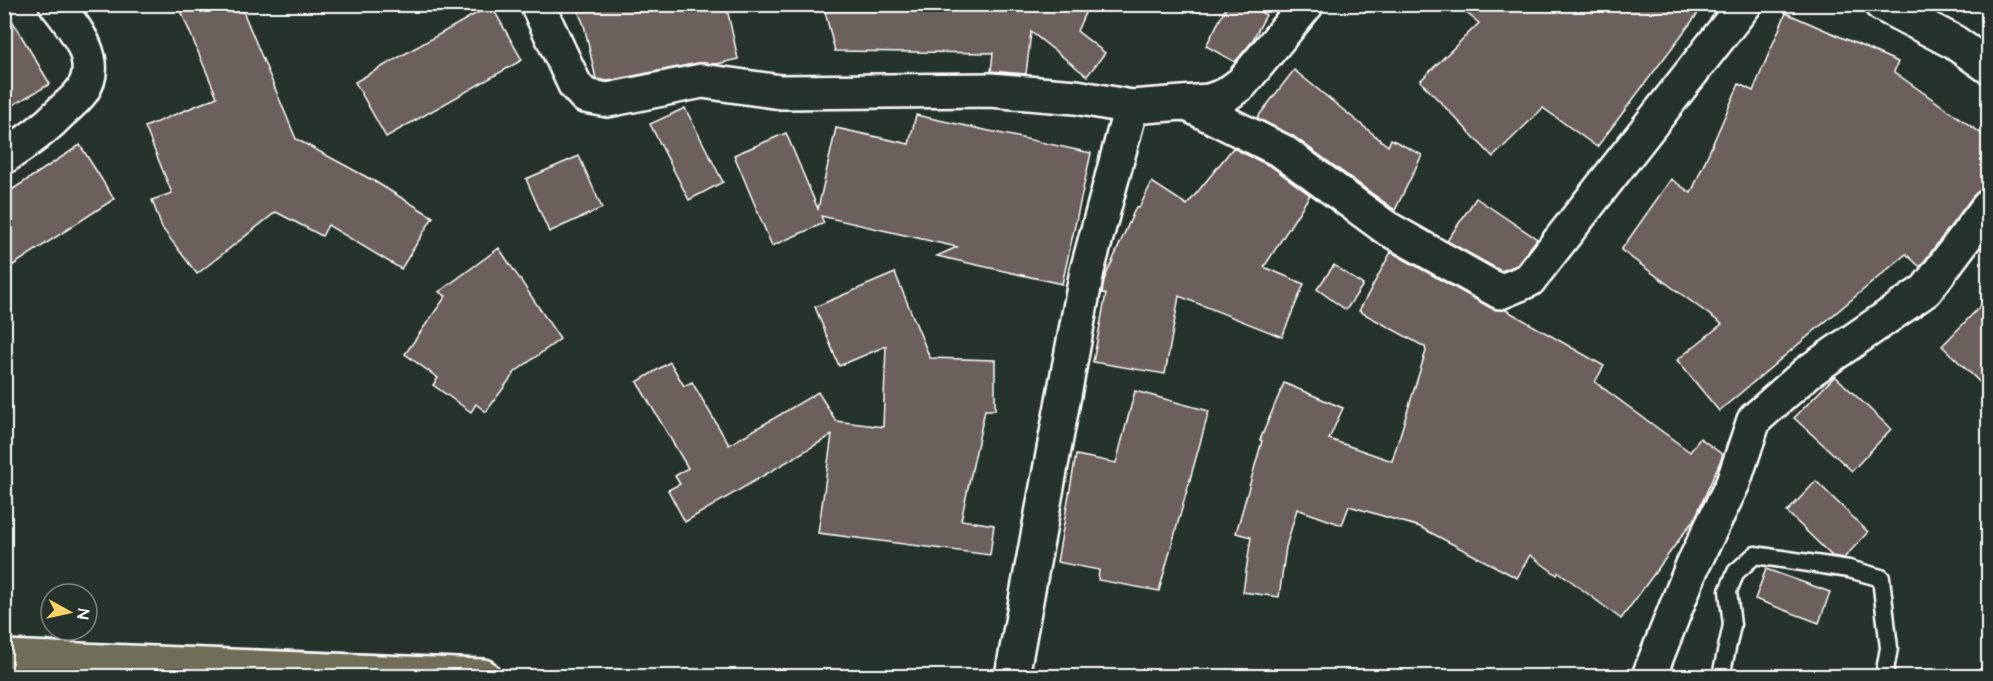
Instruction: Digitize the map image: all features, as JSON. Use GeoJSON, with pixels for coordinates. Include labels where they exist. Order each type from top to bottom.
{"type":"FeatureCollection","features":[{"type":"Feature","properties":{"kind":"highway"},"geometry":{"type":"LineString","coordinates":[[4,657],[483,676]]}},
{"type":"Feature","properties":{"kind":"street"},"geometry":{"type":"LineString","coordinates":[[4,158],[39,135],[83,91],[89,74],[88,55],[79,34],[56,4]]}},
{"type":"Feature","properties":{"kind":"street"},"geometry":{"type":"LineString","coordinates":[[537,4],[575,85],[585,96],[608,100],[702,81],[781,92],[990,90],[1076,98],[1131,107],[1209,101],[1226,95],[1242,83],[1307,4]]}},
{"type":"Feature","properties":{"kind":"street"},"geometry":{"type":"LineString","coordinates":[[1185,103],[1282,151],[1385,227],[1500,292],[1529,280],[1745,4]]}},
{"type":"Feature","properties":{"kind":"street"},"geometry":{"type":"LineString","coordinates":[[1881,4],[1954,42],[1989,66]]}},
{"type":"Feature","properties":{"kind":"street"},"geometry":{"type":"LineString","coordinates":[[1012,676],[1087,271],[1131,107]]}},
{"type":"Feature","properties":{"kind":"street"},"geometry":{"type":"LineString","coordinates":[[1649,676],[1692,567],[1733,483],[1754,420],[1808,372],[1926,290],[1989,207]]}},
{"type":"Feature","properties":{"kind":"lane"},"geometry":{"type":"LineString","coordinates":[[1722,676],[1732,625],[1728,591],[1736,572],[1755,555],[1849,569],[1881,578],[1889,648],[1884,676]]}},
{"type":"Feature","properties":{"kind":"building"},"geometry":{"type":"Polygon","coordinates":[[[178,4],[240,4],[296,139],[374,181],[433,217],[401,269],[328,225],[322,236],[276,212],[197,274],[162,228],[152,200],[172,193],[145,127],[217,97],[178,4]]]}},
{"type":"Feature","properties":{"kind":"building"},"geometry":{"type":"Polygon","coordinates":[[[575,4],[726,4],[738,59],[717,64],[698,63],[608,81],[596,79],[584,25],[575,4]]]}},
{"type":"Feature","properties":{"kind":"building"},"geometry":{"type":"Polygon","coordinates":[[[823,4],[1089,4],[1077,31],[1105,53],[1087,76],[1031,32],[1026,74],[991,71],[993,53],[835,51],[823,4]]]}},
{"type":"Feature","properties":{"kind":"building"},"geometry":{"type":"Polygon","coordinates":[[[1228,4],[1247,4],[1266,15],[1251,43],[1235,62],[1206,46],[1228,4]]]}},
{"type":"Feature","properties":{"kind":"building"},"geometry":{"type":"Polygon","coordinates":[[[1455,4],[1705,4],[1597,147],[1543,108],[1493,157],[1420,81],[1479,23],[1455,4]]]}},
{"type":"Feature","properties":{"kind":"building"},"geometry":{"type":"Polygon","coordinates":[[[491,5],[522,60],[386,137],[355,82],[491,5]]]}},
{"type":"Feature","properties":{"kind":"building"},"geometry":{"type":"Polygon","coordinates":[[[4,7],[50,84],[4,110],[4,7]]]}},
{"type":"Feature","properties":{"kind":"building"},"geometry":{"type":"Polygon","coordinates":[[[1786,13],[1898,62],[1894,72],[1989,139],[1989,189],[1980,190],[1973,196],[1920,267],[1906,254],[1719,411],[1677,360],[1722,324],[1621,250],[1671,179],[1691,193],[1739,84],[1753,91],[1786,13]]]}},
{"type":"Feature","properties":{"kind":"building"},"geometry":{"type":"Polygon","coordinates":[[[1294,70],[1388,146],[1391,139],[1422,155],[1395,210],[1293,136],[1257,118],[1294,70]]]}},
{"type":"Feature","properties":{"kind":"building"},"geometry":{"type":"Polygon","coordinates":[[[685,108],[723,182],[689,200],[650,124],[685,108]]]}},
{"type":"Feature","properties":{"kind":"building"},"geometry":{"type":"Polygon","coordinates":[[[916,115],[1091,153],[1062,284],[937,256],[957,247],[821,216],[824,223],[772,246],[734,155],[786,133],[818,209],[836,128],[909,144],[916,115]]]}},
{"type":"Feature","properties":{"kind":"building"},"geometry":{"type":"Polygon","coordinates":[[[80,145],[114,199],[4,271],[4,195],[80,145]]]}},
{"type":"Feature","properties":{"kind":"building"},"geometry":{"type":"Polygon","coordinates":[[[1233,148],[1272,167],[1310,195],[1264,267],[1304,284],[1282,337],[1179,296],[1165,374],[1093,362],[1106,294],[1102,293],[1104,280],[1136,207],[1139,208],[1152,182],[1187,205],[1233,148]]]}},
{"type":"Feature","properties":{"kind":"building"},"geometry":{"type":"Polygon","coordinates":[[[579,156],[602,208],[549,232],[526,179],[579,156]]]}},
{"type":"Feature","properties":{"kind":"building"},"geometry":{"type":"Polygon","coordinates":[[[1476,198],[1537,239],[1517,265],[1501,271],[1447,241],[1476,198]]]}},
{"type":"Feature","properties":{"kind":"building"},"geometry":{"type":"Polygon","coordinates":[[[499,248],[560,339],[515,372],[486,412],[476,404],[471,412],[433,385],[438,378],[405,354],[446,296],[439,292],[499,248]]]}},
{"type":"Feature","properties":{"kind":"building"},"geometry":{"type":"Polygon","coordinates":[[[1391,252],[1491,308],[1506,310],[1604,366],[1595,382],[1690,452],[1700,438],[1723,455],[1695,518],[1621,619],[1559,572],[1557,575],[1530,555],[1517,578],[1420,527],[1349,506],[1342,525],[1297,509],[1286,547],[1279,597],[1243,592],[1251,537],[1236,533],[1262,441],[1260,440],[1284,383],[1343,408],[1329,439],[1392,461],[1426,351],[1425,347],[1359,311],[1391,252]]]}},
{"type":"Feature","properties":{"kind":"building"},"geometry":{"type":"Polygon","coordinates":[[[1334,265],[1363,285],[1346,310],[1317,289],[1334,265]]]}},
{"type":"Feature","properties":{"kind":"building"},"geometry":{"type":"Polygon","coordinates":[[[895,273],[930,358],[995,360],[995,410],[985,410],[961,520],[994,525],[990,555],[818,533],[832,435],[685,522],[668,490],[680,484],[675,476],[688,468],[637,382],[670,362],[684,386],[692,382],[729,445],[818,392],[836,421],[883,427],[886,346],[839,366],[815,307],[895,273]]]}},
{"type":"Feature","properties":{"kind":"building"},"geometry":{"type":"Polygon","coordinates":[[[1989,297],[1989,391],[1942,346],[1989,297]]]}},
{"type":"Feature","properties":{"kind":"building"},"geometry":{"type":"Polygon","coordinates":[[[1835,376],[1891,429],[1852,471],[1794,418],[1835,376]]]}},
{"type":"Feature","properties":{"kind":"building"},"geometry":{"type":"Polygon","coordinates":[[[1135,391],[1209,411],[1159,591],[1098,580],[1099,570],[1057,562],[1076,455],[1116,463],[1135,391]]]}},
{"type":"Feature","properties":{"kind":"building"},"geometry":{"type":"Polygon","coordinates":[[[1816,481],[1868,532],[1844,558],[1832,556],[1787,512],[1816,481]]]}},
{"type":"Feature","properties":{"kind":"building"},"geometry":{"type":"Polygon","coordinates":[[[1766,569],[1830,592],[1819,623],[1755,599],[1766,569]]]}}]}
